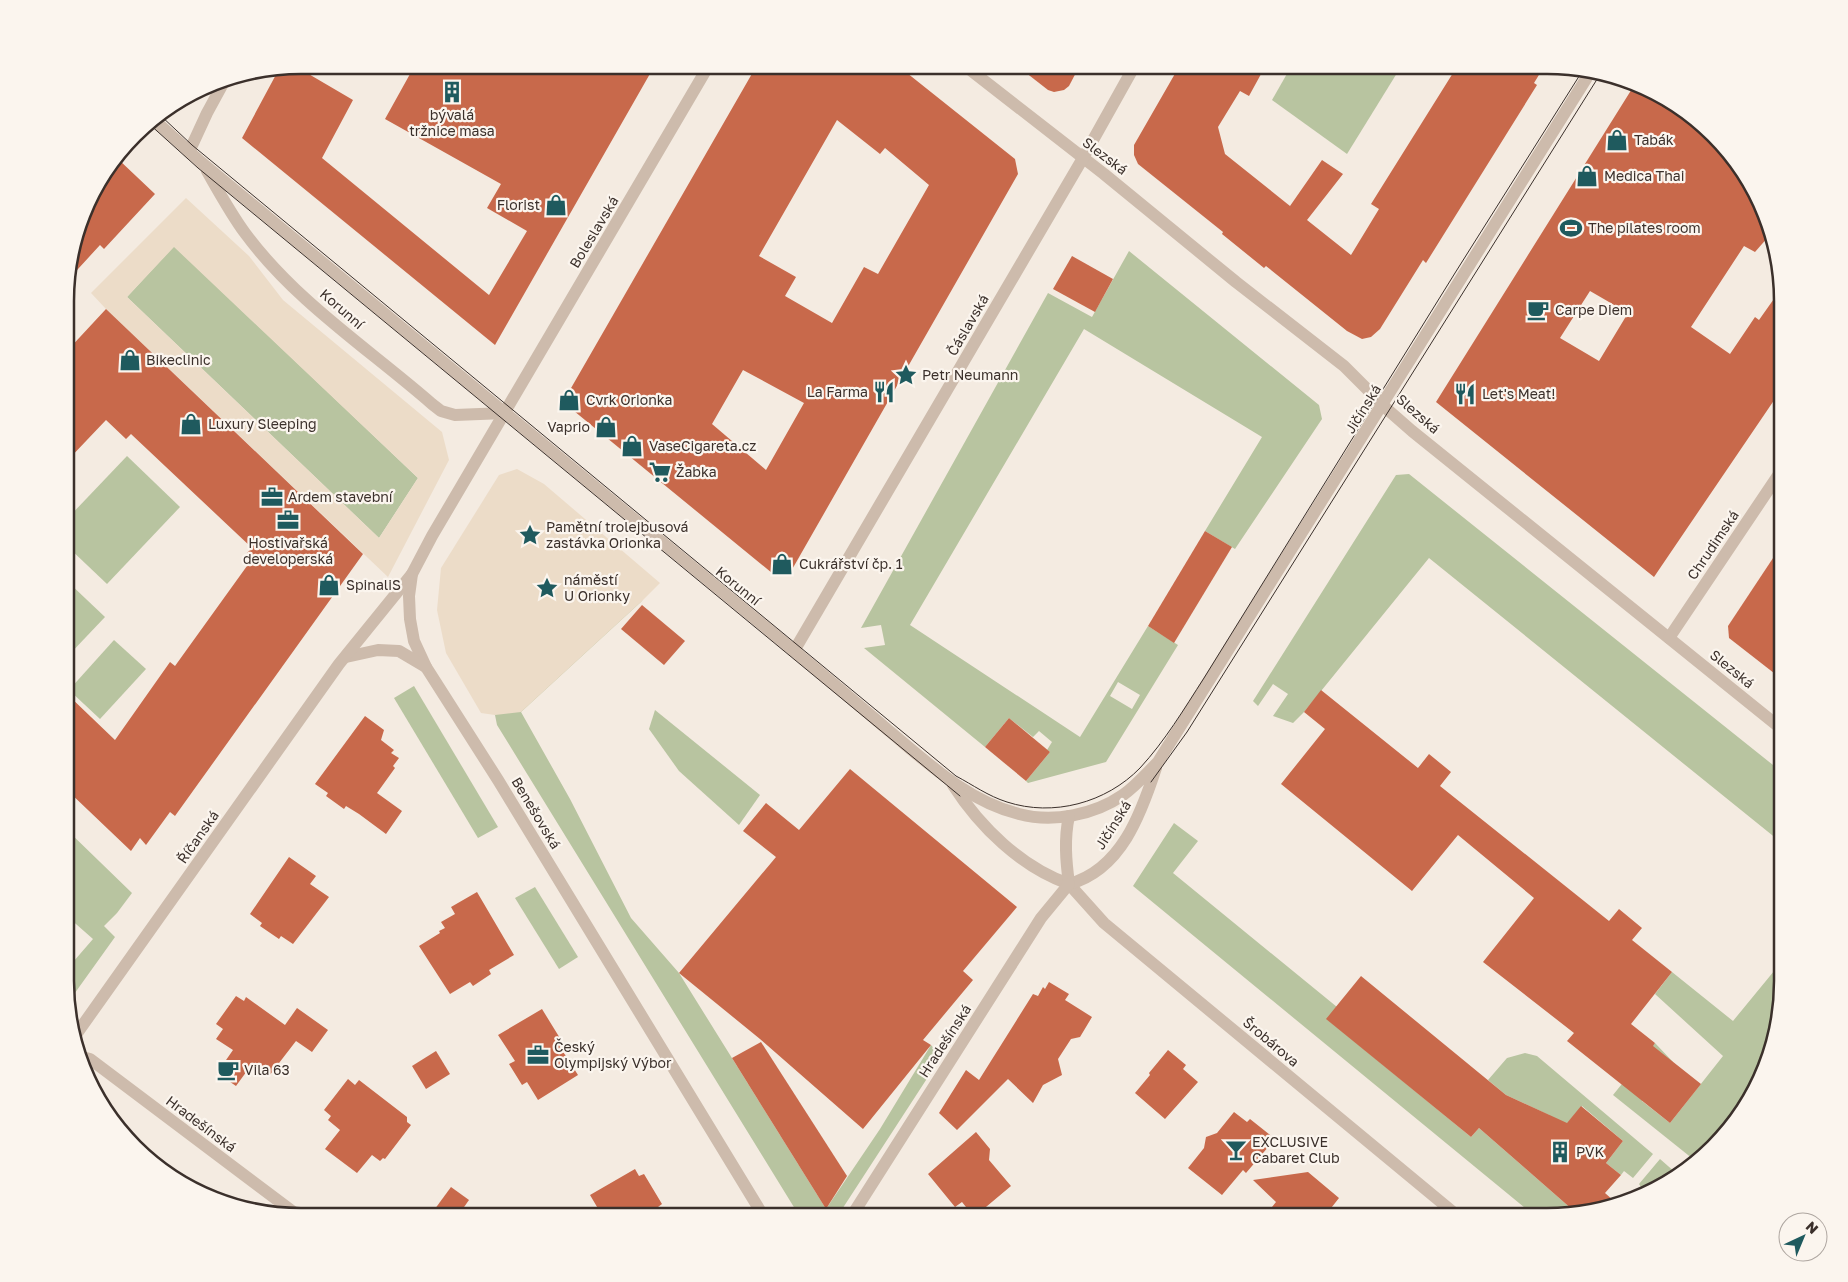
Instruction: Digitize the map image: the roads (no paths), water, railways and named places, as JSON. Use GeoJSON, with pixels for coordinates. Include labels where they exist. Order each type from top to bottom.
{"type":"FeatureCollection","features":[{"type":"Feature","properties":{"kind":"street","name":"Boleslavská"},"geometry":{"type":"LineString","coordinates":[[505,413],[704,74]]}},
{"type":"Feature","properties":{"kind":"street","name":"Slezská"},"geometry":{"type":"LineString","coordinates":[[976,74],[1344,366],[1412,431],[1774,723]]}},
{"type":"Feature","properties":{"kind":"street","name":"Čáslavská"},"geometry":{"type":"LineString","coordinates":[[794,651],[1083,158],[1130,74]]}},
{"type":"Feature","properties":{"kind":"street","name":"Jičínská"},"geometry":{"type":"LineString","coordinates":[[1069,816],[1091,811],[1124,794],[1158,762],[1587,77]]}},
{"type":"Feature","properties":{"kind":"street"},"geometry":{"type":"LineString","coordinates":[[189,152],[220,89]]}},
{"type":"Feature","properties":{"kind":"street","name":"Korunní"},"geometry":{"type":"LineString","coordinates":[[159,124],[202,163],[952,783],[994,806],[1020,815],[1045,818],[1069,816]]}},
{"type":"Feature","properties":{"kind":"street","name":"Korunní"},"geometry":{"type":"LineString","coordinates":[[202,163],[244,233],[275,268],[320,311],[432,404],[441,411],[454,415],[505,413]]}},
{"type":"Feature","properties":{"kind":"street","name":"Benešovská"},"geometry":{"type":"LineString","coordinates":[[505,413],[412,574],[409,596],[414,642],[426,667],[503,788],[759,1208]]}},
{"type":"Feature","properties":{"kind":"street","name":"Chrudimská"},"geometry":{"type":"LineString","coordinates":[[1669,638],[1774,480]]}},
{"type":"Feature","properties":{"kind":"street","name":"Říčanská"},"geometry":{"type":"LineString","coordinates":[[79,1030],[339,664],[412,574]]}},
{"type":"Feature","properties":{"kind":"street"},"geometry":{"type":"LineString","coordinates":[[346,657],[378,650],[399,651],[426,667]]}},
{"type":"Feature","properties":{"kind":"street","name":"Jičínská"},"geometry":{"type":"LineString","coordinates":[[1069,884],[1092,875],[1115,854],[1140,813],[1158,762]]}},
{"type":"Feature","properties":{"kind":"street","name":"Korunní"},"geometry":{"type":"LineString","coordinates":[[952,783],[960,796],[989,830],[1004,844],[1048,877],[1069,884]]}},
{"type":"Feature","properties":{"kind":"street"},"geometry":{"type":"LineString","coordinates":[[1069,816],[1066,829],[1065,856],[1069,884]]}},
{"type":"Feature","properties":{"kind":"street","name":"Hradešínská"},"geometry":{"type":"LineString","coordinates":[[857,1208],[1042,918],[1069,884]]}},
{"type":"Feature","properties":{"kind":"street","name":"Šrobárova"},"geometry":{"type":"LineString","coordinates":[[1069,884],[1104,923],[1448,1208]]}},
{"type":"Feature","properties":{"kind":"street","name":"Hradešínská"},"geometry":{"type":"LineString","coordinates":[[88,1058],[289,1208]]}},
{"type":"Feature","properties":{"kind":"tram line"},"geometry":{"type":"LineString","coordinates":[[165,120],[192,145],[956,776],[1000,800],[1042,808],[1078,804],[1111,790],[1140,768],[1166,736],[1579,76]]}},
{"type":"Feature","properties":{"kind":"tram line"},"geometry":{"type":"LineString","coordinates":[[1151,782],[1187,732],[1597,79]]}},
{"type":"Feature","properties":{"kind":"tram line"},"geometry":{"type":"LineString","coordinates":[[154,128],[198,168],[960,796]]}},
{"type":"Feature","properties":{"kind":"place","name":"bývalá tržnice masa"},"geometry":{"type":"Point","coordinates":[452,92]}},
{"type":"Feature","properties":{"kind":"place","name":"Tabák"},"geometry":{"type":"Point","coordinates":[1617,140]}},
{"type":"Feature","properties":{"kind":"place","name":"Medica Thai"},"geometry":{"type":"Point","coordinates":[1587,176]}},
{"type":"Feature","properties":{"kind":"place","name":"Florist"},"geometry":{"type":"Point","coordinates":[556,205]}},
{"type":"Feature","properties":{"kind":"place","name":"The pilates room"},"geometry":{"type":"Point","coordinates":[1571,228]}},
{"type":"Feature","properties":{"kind":"place","name":"Carpe Diem"},"geometry":{"type":"Point","coordinates":[1538,310]}},
{"type":"Feature","properties":{"kind":"place","name":"Bikeclinic"},"geometry":{"type":"Point","coordinates":[130,360]}},
{"type":"Feature","properties":{"kind":"place","name":"Petr Neumann"},"geometry":{"type":"Point","coordinates":[906,375]}},
{"type":"Feature","properties":{"kind":"place","name":"La Farma"},"geometry":{"type":"Point","coordinates":[884,392]}},
{"type":"Feature","properties":{"kind":"place","name":"Let's Meat!"},"geometry":{"type":"Point","coordinates":[1465,394]}},
{"type":"Feature","properties":{"kind":"place","name":"Cvrk Orionka"},"geometry":{"type":"Point","coordinates":[569,400]}},
{"type":"Feature","properties":{"kind":"place","name":"Luxury Sleeping"},"geometry":{"type":"Point","coordinates":[191,424]}},
{"type":"Feature","properties":{"kind":"place","name":"Vaprio"},"geometry":{"type":"Point","coordinates":[606,427]}},
{"type":"Feature","properties":{"kind":"place","name":"VaseCigareta.cz"},"geometry":{"type":"Point","coordinates":[632,446]}},
{"type":"Feature","properties":{"kind":"place","name":"Žabka"},"geometry":{"type":"Point","coordinates":[660,472]}},
{"type":"Feature","properties":{"kind":"place","name":"Ardem stavební"},"geometry":{"type":"Point","coordinates":[272,497]}},
{"type":"Feature","properties":{"kind":"place","name":"Hostivařská developerská"},"geometry":{"type":"Point","coordinates":[288,520]}},
{"type":"Feature","properties":{"kind":"place","name":"Pamětní trolejbusová zastávka Orionka"},"geometry":{"type":"Point","coordinates":[530,535]}},
{"type":"Feature","properties":{"kind":"place","name":"Cukrářství čp. 1"},"geometry":{"type":"Point","coordinates":[782,564]}},
{"type":"Feature","properties":{"kind":"place","name":"SpinaliS"},"geometry":{"type":"Point","coordinates":[329,585]}},
{"type":"Feature","properties":{"kind":"place","name":"náměstí U Orionky"},"geometry":{"type":"Point","coordinates":[547,588]}},
{"type":"Feature","properties":{"kind":"place","name":"Český Olympijský Výbor"},"geometry":{"type":"Point","coordinates":[538,1055]}},
{"type":"Feature","properties":{"kind":"place","name":"Vila 63"},"geometry":{"type":"Point","coordinates":[228,1070]}},
{"type":"Feature","properties":{"kind":"place","name":"EXCLUSIVE Cabaret Club"},"geometry":{"type":"Point","coordinates":[1236,1150]}},
{"type":"Feature","properties":{"kind":"place","name":"PVK"},"geometry":{"type":"Point","coordinates":[1560,1152]}}]}
